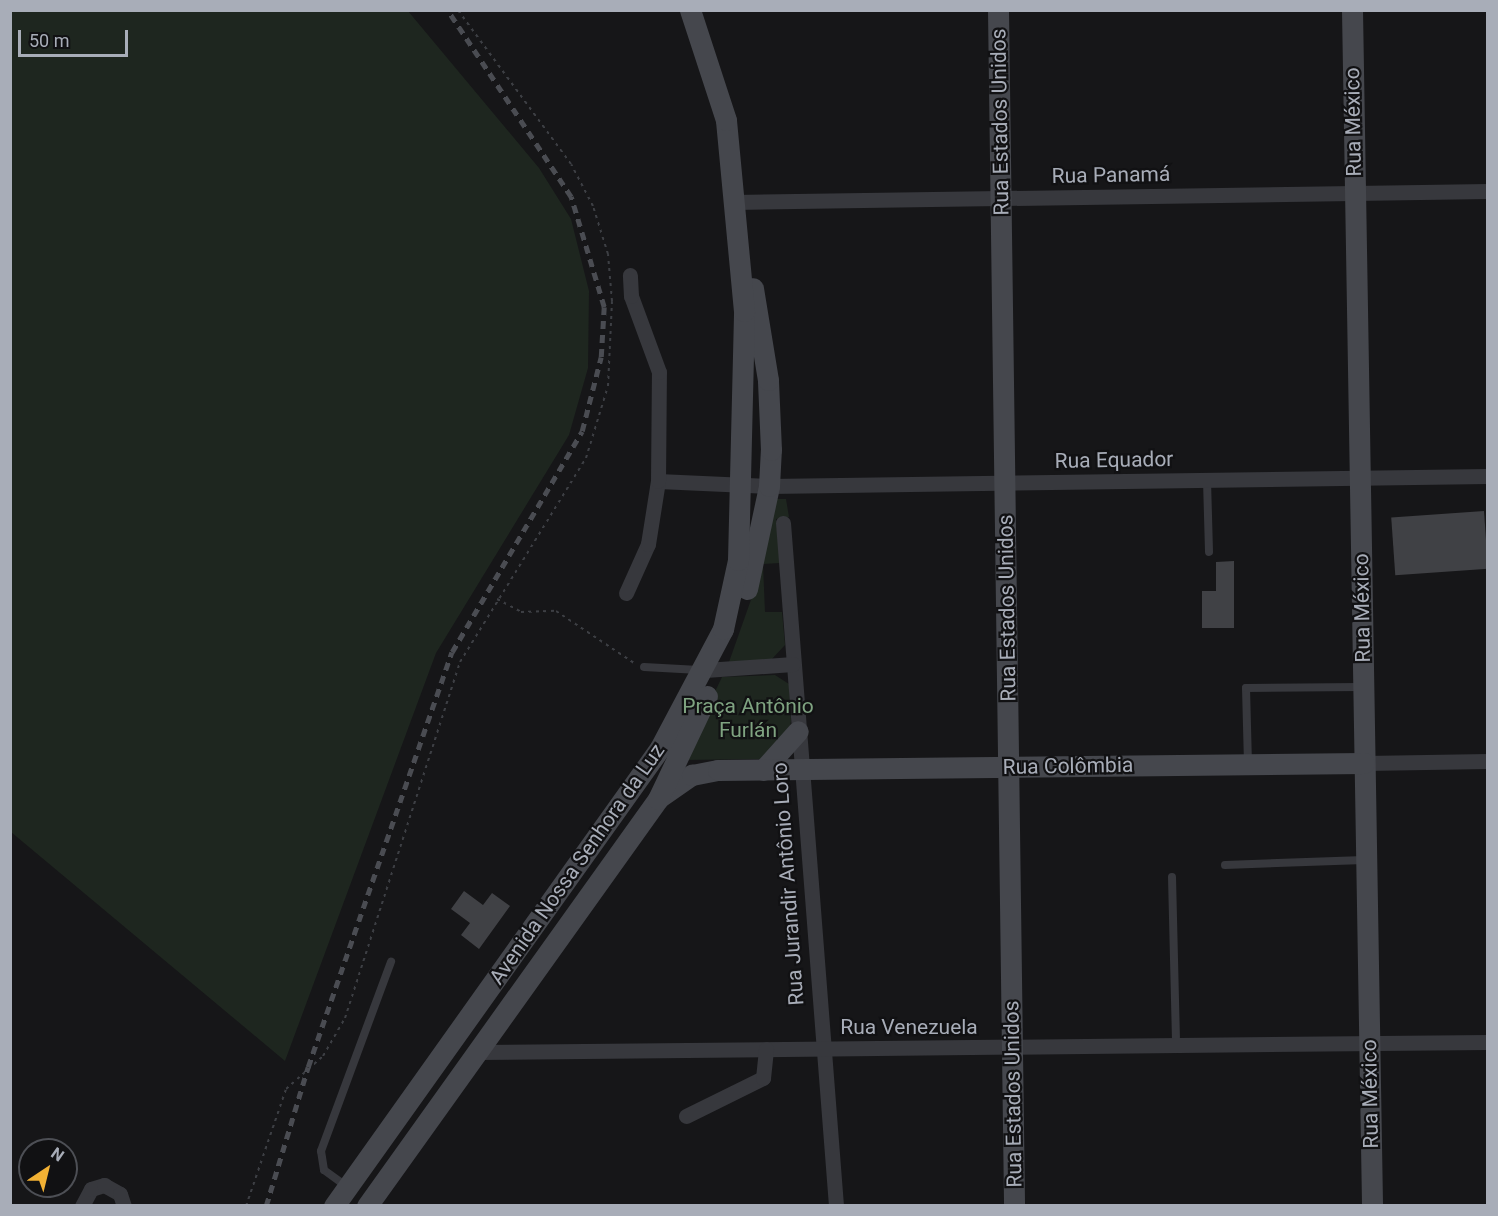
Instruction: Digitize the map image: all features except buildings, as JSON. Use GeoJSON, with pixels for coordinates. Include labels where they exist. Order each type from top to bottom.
{"type":"FeatureCollection","features":[{"type":"Feature","properties":{"kind":"main road","name":"Avenida Nossa Senhora da Luz"},"geometry":{"type":"LineString","coordinates":[[334,1206],[660,748],[712,670],[734,585],[742,481],[744,321],[726,120],[690,10]]}},
{"type":"Feature","properties":{"kind":"main road","name":"Rua Estados Unidos"},"geometry":{"type":"LineString","coordinates":[[998,10],[1014,1206]]}},
{"type":"Feature","properties":{"kind":"main road","name":"Rua México"},"geometry":{"type":"LineString","coordinates":[[1352,10],[1372,1206]]}},
{"type":"Feature","properties":{"kind":"main road","name":"Avenida Nossa Senhora da Luz"},"geometry":{"type":"LineString","coordinates":[[368,1206],[658,799],[712,670],[742,610],[769,486],[766,370],[735,202]]}},
{"type":"Feature","properties":{"kind":"main road"},"geometry":{"type":"LineString","coordinates":[[763,770],[798,731]]}},
{"type":"Feature","properties":{"kind":"main road","name":"Rua Colômbia"},"geometry":{"type":"LineString","coordinates":[[658,799],[692,775],[763,770],[1364,763]]}},
{"type":"Feature","properties":{"kind":"street","name":"Rua Panamá"},"geometry":{"type":"LineString","coordinates":[[735,202],[1488,191]]}},
{"type":"Feature","properties":{"kind":"street"},"geometry":{"type":"LineString","coordinates":[[626,593],[648,544],[658,481],[659,372],[636,311],[630,275]]}},
{"type":"Feature","properties":{"kind":"street","name":"Rua Equador"},"geometry":{"type":"LineString","coordinates":[[658,481],[742,481],[769,486],[1488,476]]}},
{"type":"Feature","properties":{"kind":"street","name":"Rua Jurandir Antônio Loro"},"geometry":{"type":"LineString","coordinates":[[783,523],[822,1049],[836,1206]]}},
{"type":"Feature","properties":{"kind":"street"},"geometry":{"type":"LineString","coordinates":[[712,670],[793,664]]}},
{"type":"Feature","properties":{"kind":"street","name":"Rua Colômbia"},"geometry":{"type":"LineString","coordinates":[[1364,763],[1488,761]]}},
{"type":"Feature","properties":{"kind":"street","name":"Rua Venezuela"},"geometry":{"type":"LineString","coordinates":[[476,1052],[1488,1042]]}},
{"type":"Feature","properties":{"kind":"street"},"geometry":{"type":"LineString","coordinates":[[686,1116],[763,1078],[766,1049]]}},
{"type":"Feature","properties":{"kind":"street"},"geometry":{"type":"LineString","coordinates":[[82,1206],[92,1189],[104,1185],[120,1194],[124,1206]]}},
{"type":"Feature","properties":{"kind":"lane"},"geometry":{"type":"LineString","coordinates":[[1207,480],[1209,552]]}},
{"type":"Feature","properties":{"kind":"lane"},"geometry":{"type":"LineString","coordinates":[[644,668],[712,670]]}},
{"type":"Feature","properties":{"kind":"lane"},"geometry":{"type":"LineString","coordinates":[[1248,764],[1246,688],[1363,687]]}},
{"type":"Feature","properties":{"kind":"lane"},"geometry":{"type":"LineString","coordinates":[[1225,865],[1366,860]]}},
{"type":"Feature","properties":{"kind":"lane"},"geometry":{"type":"LineString","coordinates":[[1172,877],[1176,1045]]}},
{"type":"Feature","properties":{"kind":"lane"},"geometry":{"type":"LineString","coordinates":[[347,1186],[324,1170],[321,1151],[391,962]]}},
{"type":"Feature","properties":{"kind":"path"},"geometry":{"type":"LineString","coordinates":[[246,1206],[286,1089],[323,1056],[345,1018],[460,662],[598,429],[613,351],[608,254],[594,206],[571,164],[458,10]]}},
{"type":"Feature","properties":{"kind":"path"},"geometry":{"type":"LineString","coordinates":[[497,599],[521,612],[556,611],[644,668]]}},
{"type":"Feature","properties":{"kind":"green space"},"geometry":{"type":"Polygon","coordinates":[[[10,11],[408,11],[539,168],[571,219],[589,291],[588,368],[569,435],[436,653],[285,1061],[11,832],[10,11]]]}},
{"type":"Feature","properties":{"kind":"green space"},"geometry":{"type":"Polygon","coordinates":[[[773,499],[786,499],[789,517],[776,519],[780,563],[763,564],[765,612],[782,612],[785,645],[771,660],[729,662],[753,594],[773,499]]]}},
{"type":"Feature","properties":{"kind":"green space","name":"Praça Antônio Furlán"},"geometry":{"type":"Polygon","coordinates":[[[775,675],[789,684],[791,721],[789,731],[760,759],[682,760],[722,677],[775,675]]]}},
{"type":"Feature","properties":{"kind":"railway"},"geometry":{"type":"LineString","coordinates":[[266,1206],[308,1067],[452,652],[582,431],[601,357],[604,307],[571,197],[447,10]]}}]}
